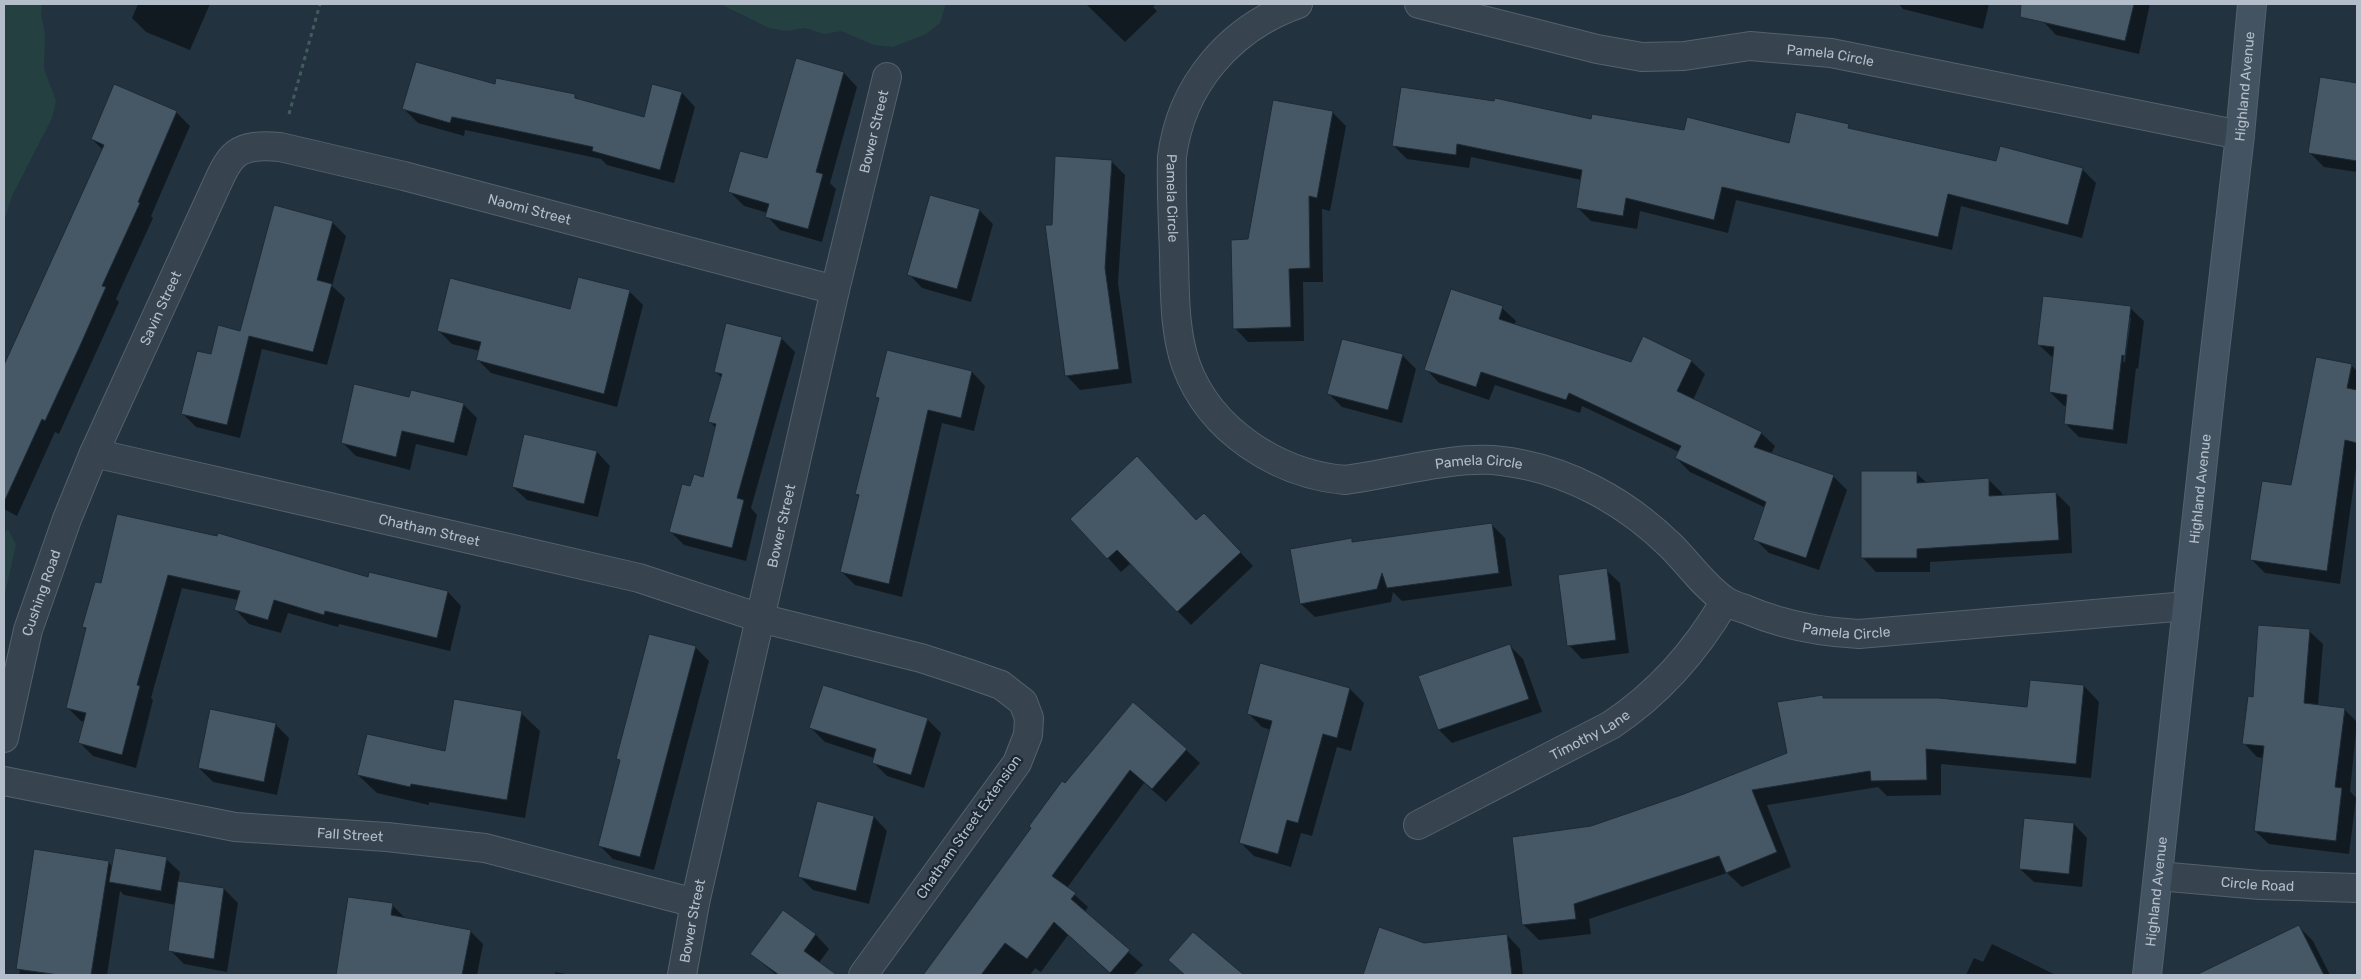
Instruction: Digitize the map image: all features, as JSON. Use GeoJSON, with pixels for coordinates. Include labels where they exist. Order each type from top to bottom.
{"type":"FeatureCollection","features":[{"type":"Feature","properties":{"kind":"main road","name":"Highland Avenue"},"geometry":{"type":"LineString","coordinates":[[2147,975],[2240,135],[2252,4]]}},
{"type":"Feature","properties":{"kind":"street","name":"Pamela Circle"},"geometry":{"type":"LineString","coordinates":[[1298,4],[1265,18],[1248,29],[1211,64],[1189,96],[1174,138],[1172,176],[1178,331],[1186,366],[1206,400],[1231,430],[1250,446],[1289,468],[1316,476],[1345,480],[1462,460],[1501,461],[1539,468],[1580,482],[1620,504],[1656,531],[1691,569],[1725,601],[1763,617],[1806,629],[1858,634],[2187,606]]}},
{"type":"Feature","properties":{"kind":"street","name":"Pamela Circle"},"geometry":{"type":"LineString","coordinates":[[1419,4],[1597,49],[1642,57],[1684,56],[1750,46],[1831,53],[2240,135]]}},
{"type":"Feature","properties":{"kind":"street","name":"Bower Street"},"geometry":{"type":"LineString","coordinates":[[682,975],[695,903],[835,290],[888,77]]}},
{"type":"Feature","properties":{"kind":"street","name":"Naomi Street"},"geometry":{"type":"LineString","coordinates":[[227,164],[235,153],[248,148],[262,146],[280,147],[404,176],[835,290]]}},
{"type":"Feature","properties":{"kind":"street","name":"Savin Street"},"geometry":{"type":"LineString","coordinates":[[94,453],[227,164]]}},
{"type":"Feature","properties":{"kind":"street","name":"Chatham Street"},"geometry":{"type":"LineString","coordinates":[[94,453],[629,576],[760,618]]}},
{"type":"Feature","properties":{"kind":"street","name":"Cushing Road"},"geometry":{"type":"LineString","coordinates":[[4,738],[28,630],[66,519],[94,453]]}},
{"type":"Feature","properties":{"kind":"street","name":"Timothy Lane"},"geometry":{"type":"LineString","coordinates":[[1418,825],[1611,724],[1633,710],[1667,680],[1710,628],[1725,601]]}},
{"type":"Feature","properties":{"kind":"street","name":"Chatham Street Extension"},"geometry":{"type":"LineString","coordinates":[[760,618],[921,658],[967,673],[1009,690],[1018,696],[1027,710],[1028,735],[1017,763],[863,975]]}},
{"type":"Feature","properties":{"kind":"street","name":"Fall Street"},"geometry":{"type":"LineString","coordinates":[[4,781],[235,827],[387,838],[485,848],[695,903]]}},
{"type":"Feature","properties":{"kind":"street","name":"Circle Road"},"geometry":{"type":"LineString","coordinates":[[2158,876],[2260,885],[2357,888]]}},
{"type":"Feature","properties":{"kind":"path"},"geometry":{"type":"LineString","coordinates":[[280,147],[320,4]]}},
{"type":"Feature","properties":{"kind":"green space"},"geometry":{"type":"Polygon","coordinates":[[[4,4],[42,4],[41,15],[45,33],[44,69],[56,101],[52,118],[12,196],[4,221],[4,4]]]}},
{"type":"Feature","properties":{"kind":"green space"},"geometry":{"type":"Polygon","coordinates":[[[720,4],[946,4],[940,23],[926,34],[893,47],[874,45],[841,31],[824,34],[805,28],[787,31],[769,28],[720,4]]]}},
{"type":"Feature","properties":{"kind":"green space"},"geometry":{"type":"Polygon","coordinates":[[[8,529],[16,545],[4,598],[4,533],[8,529]]]}},
{"type":"Feature","properties":{"kind":"building"},"geometry":{"type":"Polygon","coordinates":[[[2021,4],[2134,4],[2125,41],[2020,17],[2021,4]]]}},
{"type":"Feature","properties":{"kind":"building"},"geometry":{"type":"Polygon","coordinates":[[[796,58],[844,72],[816,172],[823,174],[808,229],[765,217],[769,204],[728,192],[740,151],[767,158],[796,58]]]}},
{"type":"Feature","properties":{"kind":"building"},"geometry":{"type":"Polygon","coordinates":[[[416,62],[495,84],[496,78],[575,94],[575,98],[644,117],[652,84],[682,92],[660,170],[592,151],[593,147],[452,117],[450,123],[402,109],[416,62]]]}},
{"type":"Feature","properties":{"kind":"building"},"geometry":{"type":"Polygon","coordinates":[[[2320,77],[2357,83],[2357,161],[2308,153],[2320,77]]]}},
{"type":"Feature","properties":{"kind":"building"},"geometry":{"type":"Polygon","coordinates":[[[114,84],[177,111],[138,202],[140,203],[102,286],[106,287],[45,421],[42,419],[4,502],[4,365],[104,145],[91,139],[114,84]]]}},
{"type":"Feature","properties":{"kind":"building"},"geometry":{"type":"Polygon","coordinates":[[[1401,87],[1494,101],[1495,98],[1591,119],[1592,114],[1684,130],[1687,117],[1789,143],[1796,112],[1849,124],[1848,128],[1996,161],[2000,146],[2083,168],[2068,225],[1948,194],[1938,237],[1722,187],[1714,220],[1626,198],[1623,216],[1576,208],[1582,170],[1457,144],[1456,155],[1392,146],[1401,87]]]}},
{"type":"Feature","properties":{"kind":"building"},"geometry":{"type":"Polygon","coordinates":[[[1273,100],[1333,111],[1317,198],[1309,196],[1310,268],[1289,269],[1291,327],[1233,329],[1231,240],[1248,239],[1273,100]]]}},
{"type":"Feature","properties":{"kind":"building"},"geometry":{"type":"Polygon","coordinates":[[[1055,156],[1112,160],[1105,268],[1119,369],[1065,376],[1045,225],[1052,225],[1055,156]]]}},
{"type":"Feature","properties":{"kind":"building"},"geometry":{"type":"Polygon","coordinates":[[[930,195],[980,209],[957,289],[907,275],[930,195]]]}},
{"type":"Feature","properties":{"kind":"building"},"geometry":{"type":"Polygon","coordinates":[[[274,205],[333,221],[317,280],[332,284],[313,352],[249,336],[227,425],[181,414],[197,351],[211,354],[218,325],[240,331],[274,205]]]}},
{"type":"Feature","properties":{"kind":"building"},"geometry":{"type":"Polygon","coordinates":[[[578,277],[630,290],[604,394],[476,360],[481,342],[437,331],[450,278],[570,309],[578,277]]]}},
{"type":"Feature","properties":{"kind":"building"},"geometry":{"type":"Polygon","coordinates":[[[1451,289],[1503,306],[1499,319],[1631,362],[1643,336],[1692,360],[1677,391],[1762,432],[1754,447],[1834,475],[1806,558],[1753,540],[1766,502],[1675,458],[1681,446],[1569,393],[1566,400],[1481,372],[1476,387],[1424,370],[1451,289]]]}},
{"type":"Feature","properties":{"kind":"building"},"geometry":{"type":"Polygon","coordinates":[[[2043,296],[2131,306],[2125,356],[2122,355],[2113,430],[2064,424],[2067,395],[2049,392],[2054,347],[2037,345],[2043,296]]]}},
{"type":"Feature","properties":{"kind":"building"},"geometry":{"type":"Polygon","coordinates":[[[726,323],[782,337],[737,498],[744,500],[732,548],[669,532],[682,484],[690,486],[694,474],[703,477],[716,424],[708,422],[722,374],[714,372],[726,323]]]}},
{"type":"Feature","properties":{"kind":"building"},"geometry":{"type":"Polygon","coordinates":[[[1342,339],[1403,354],[1388,410],[1327,394],[1342,339]]]}},
{"type":"Feature","properties":{"kind":"building"},"geometry":{"type":"Polygon","coordinates":[[[887,350],[972,371],[961,418],[928,410],[889,584],[840,572],[859,495],[855,494],[879,398],[875,397],[887,350]]]}},
{"type":"Feature","properties":{"kind":"building"},"geometry":{"type":"Polygon","coordinates":[[[2316,357],[2352,364],[2347,388],[2357,390],[2357,443],[2345,440],[2327,571],[2250,560],[2262,481],[2291,485],[2316,357]]]}},
{"type":"Feature","properties":{"kind":"building"},"geometry":{"type":"Polygon","coordinates":[[[354,384],[409,397],[411,390],[464,403],[454,443],[402,431],[396,457],[341,443],[354,384]]]}},
{"type":"Feature","properties":{"kind":"building"},"geometry":{"type":"Polygon","coordinates":[[[524,434],[597,451],[584,504],[512,487],[524,434]]]}},
{"type":"Feature","properties":{"kind":"building"},"geometry":{"type":"Polygon","coordinates":[[[1137,456],[1196,520],[1204,513],[1241,552],[1177,612],[1117,550],[1107,559],[1070,519],[1137,456]]]}},
{"type":"Feature","properties":{"kind":"building"},"geometry":{"type":"Polygon","coordinates":[[[1861,471],[1917,471],[1917,483],[1989,478],[1989,496],[2056,492],[2059,540],[1917,549],[1917,558],[1861,558],[1861,471]]]}},
{"type":"Feature","properties":{"kind":"building"},"geometry":{"type":"Polygon","coordinates":[[[117,514],[217,536],[218,533],[368,577],[369,572],[448,591],[437,638],[325,611],[324,615],[274,600],[268,620],[234,610],[240,591],[168,575],[137,685],[140,686],[122,755],[78,743],[86,713],[66,708],[86,628],[82,627],[95,582],[101,583],[117,514]]]}},
{"type":"Feature","properties":{"kind":"building"},"geometry":{"type":"Polygon","coordinates":[[[1492,523],[1499,573],[1387,588],[1382,573],[1377,589],[1300,604],[1290,549],[1352,538],[1352,542],[1492,523]]]}},
{"type":"Feature","properties":{"kind":"building"},"geometry":{"type":"Polygon","coordinates":[[[1607,568],[1616,640],[1567,646],[1558,575],[1607,568]]]}},
{"type":"Feature","properties":{"kind":"building"},"geometry":{"type":"Polygon","coordinates":[[[2258,625],[2310,629],[2304,703],[2345,708],[2335,787],[2342,788],[2336,841],[2254,831],[2264,746],[2242,744],[2248,696],[2253,697],[2258,625]]]}},
{"type":"Feature","properties":{"kind":"building"},"geometry":{"type":"Polygon","coordinates":[[[649,634],[696,646],[640,857],[598,846],[620,760],[616,759],[649,634]]]}},
{"type":"Feature","properties":{"kind":"building"},"geometry":{"type":"Polygon","coordinates":[[[1510,644],[1529,699],[1438,730],[1418,676],[1510,644]]]}},
{"type":"Feature","properties":{"kind":"building"},"geometry":{"type":"Polygon","coordinates":[[[1260,663],[1350,688],[1337,738],[1323,734],[1298,823],[1287,820],[1278,854],[1239,843],[1272,721],[1247,714],[1260,663]]]}},
{"type":"Feature","properties":{"kind":"building"},"geometry":{"type":"Polygon","coordinates":[[[2030,680],[2084,685],[2076,764],[1926,749],[1927,780],[1871,781],[1870,771],[1752,790],[1777,852],[1726,873],[1719,856],[1574,904],[1576,919],[1522,925],[1512,837],[1591,826],[1684,794],[1787,753],[1777,702],[1823,695],[1823,698],[1939,698],[2027,707],[2030,680]]]}},
{"type":"Feature","properties":{"kind":"building"},"geometry":{"type":"Polygon","coordinates":[[[823,685],[928,718],[911,775],[872,763],[876,749],[809,728],[823,685]]]}},
{"type":"Feature","properties":{"kind":"building"},"geometry":{"type":"Polygon","coordinates":[[[454,699],[522,711],[507,800],[411,784],[410,787],[357,775],[367,734],[445,751],[454,699]]]}},
{"type":"Feature","properties":{"kind":"building"},"geometry":{"type":"Polygon","coordinates":[[[1133,702],[1187,749],[1152,789],[1130,770],[1052,876],[1076,893],[1071,899],[1130,950],[1110,973],[1054,922],[1027,959],[1005,943],[981,975],[923,975],[1031,828],[1029,826],[1062,781],[1065,783],[1133,702]]]}},
{"type":"Feature","properties":{"kind":"building"},"geometry":{"type":"Polygon","coordinates":[[[210,709],[276,723],[264,782],[198,768],[210,709]]]}},
{"type":"Feature","properties":{"kind":"building"},"geometry":{"type":"Polygon","coordinates":[[[817,801],[874,816],[856,891],[798,877],[817,801]]]}},
{"type":"Feature","properties":{"kind":"building"},"geometry":{"type":"Polygon","coordinates":[[[2024,818],[2074,823],[2069,874],[2019,869],[2024,818]]]}},
{"type":"Feature","properties":{"kind":"building"},"geometry":{"type":"Polygon","coordinates":[[[115,848],[167,857],[161,891],[109,882],[115,848]]]}},
{"type":"Feature","properties":{"kind":"building"},"geometry":{"type":"Polygon","coordinates":[[[34,849],[109,861],[91,975],[59,975],[16,969],[34,849]]]}},
{"type":"Feature","properties":{"kind":"building"},"geometry":{"type":"Polygon","coordinates":[[[178,881],[224,888],[214,959],[168,951],[178,881]]]}},
{"type":"Feature","properties":{"kind":"building"},"geometry":{"type":"Polygon","coordinates":[[[348,897],[393,903],[391,915],[471,930],[462,975],[336,975],[348,897]]]}},
{"type":"Feature","properties":{"kind":"building"},"geometry":{"type":"Polygon","coordinates":[[[783,910],[816,934],[804,951],[837,975],[779,975],[750,954],[783,910]]]}},
{"type":"Feature","properties":{"kind":"building"},"geometry":{"type":"Polygon","coordinates":[[[2299,925],[2324,975],[2196,975],[2299,925]]]}},
{"type":"Feature","properties":{"kind":"building"},"geometry":{"type":"Polygon","coordinates":[[[1379,927],[1424,943],[1507,934],[1512,975],[1363,975],[1379,927]]]}},
{"type":"Feature","properties":{"kind":"building"},"geometry":{"type":"Polygon","coordinates":[[[1193,932],[1244,975],[1185,975],[1168,960],[1193,932]]]}}]}
